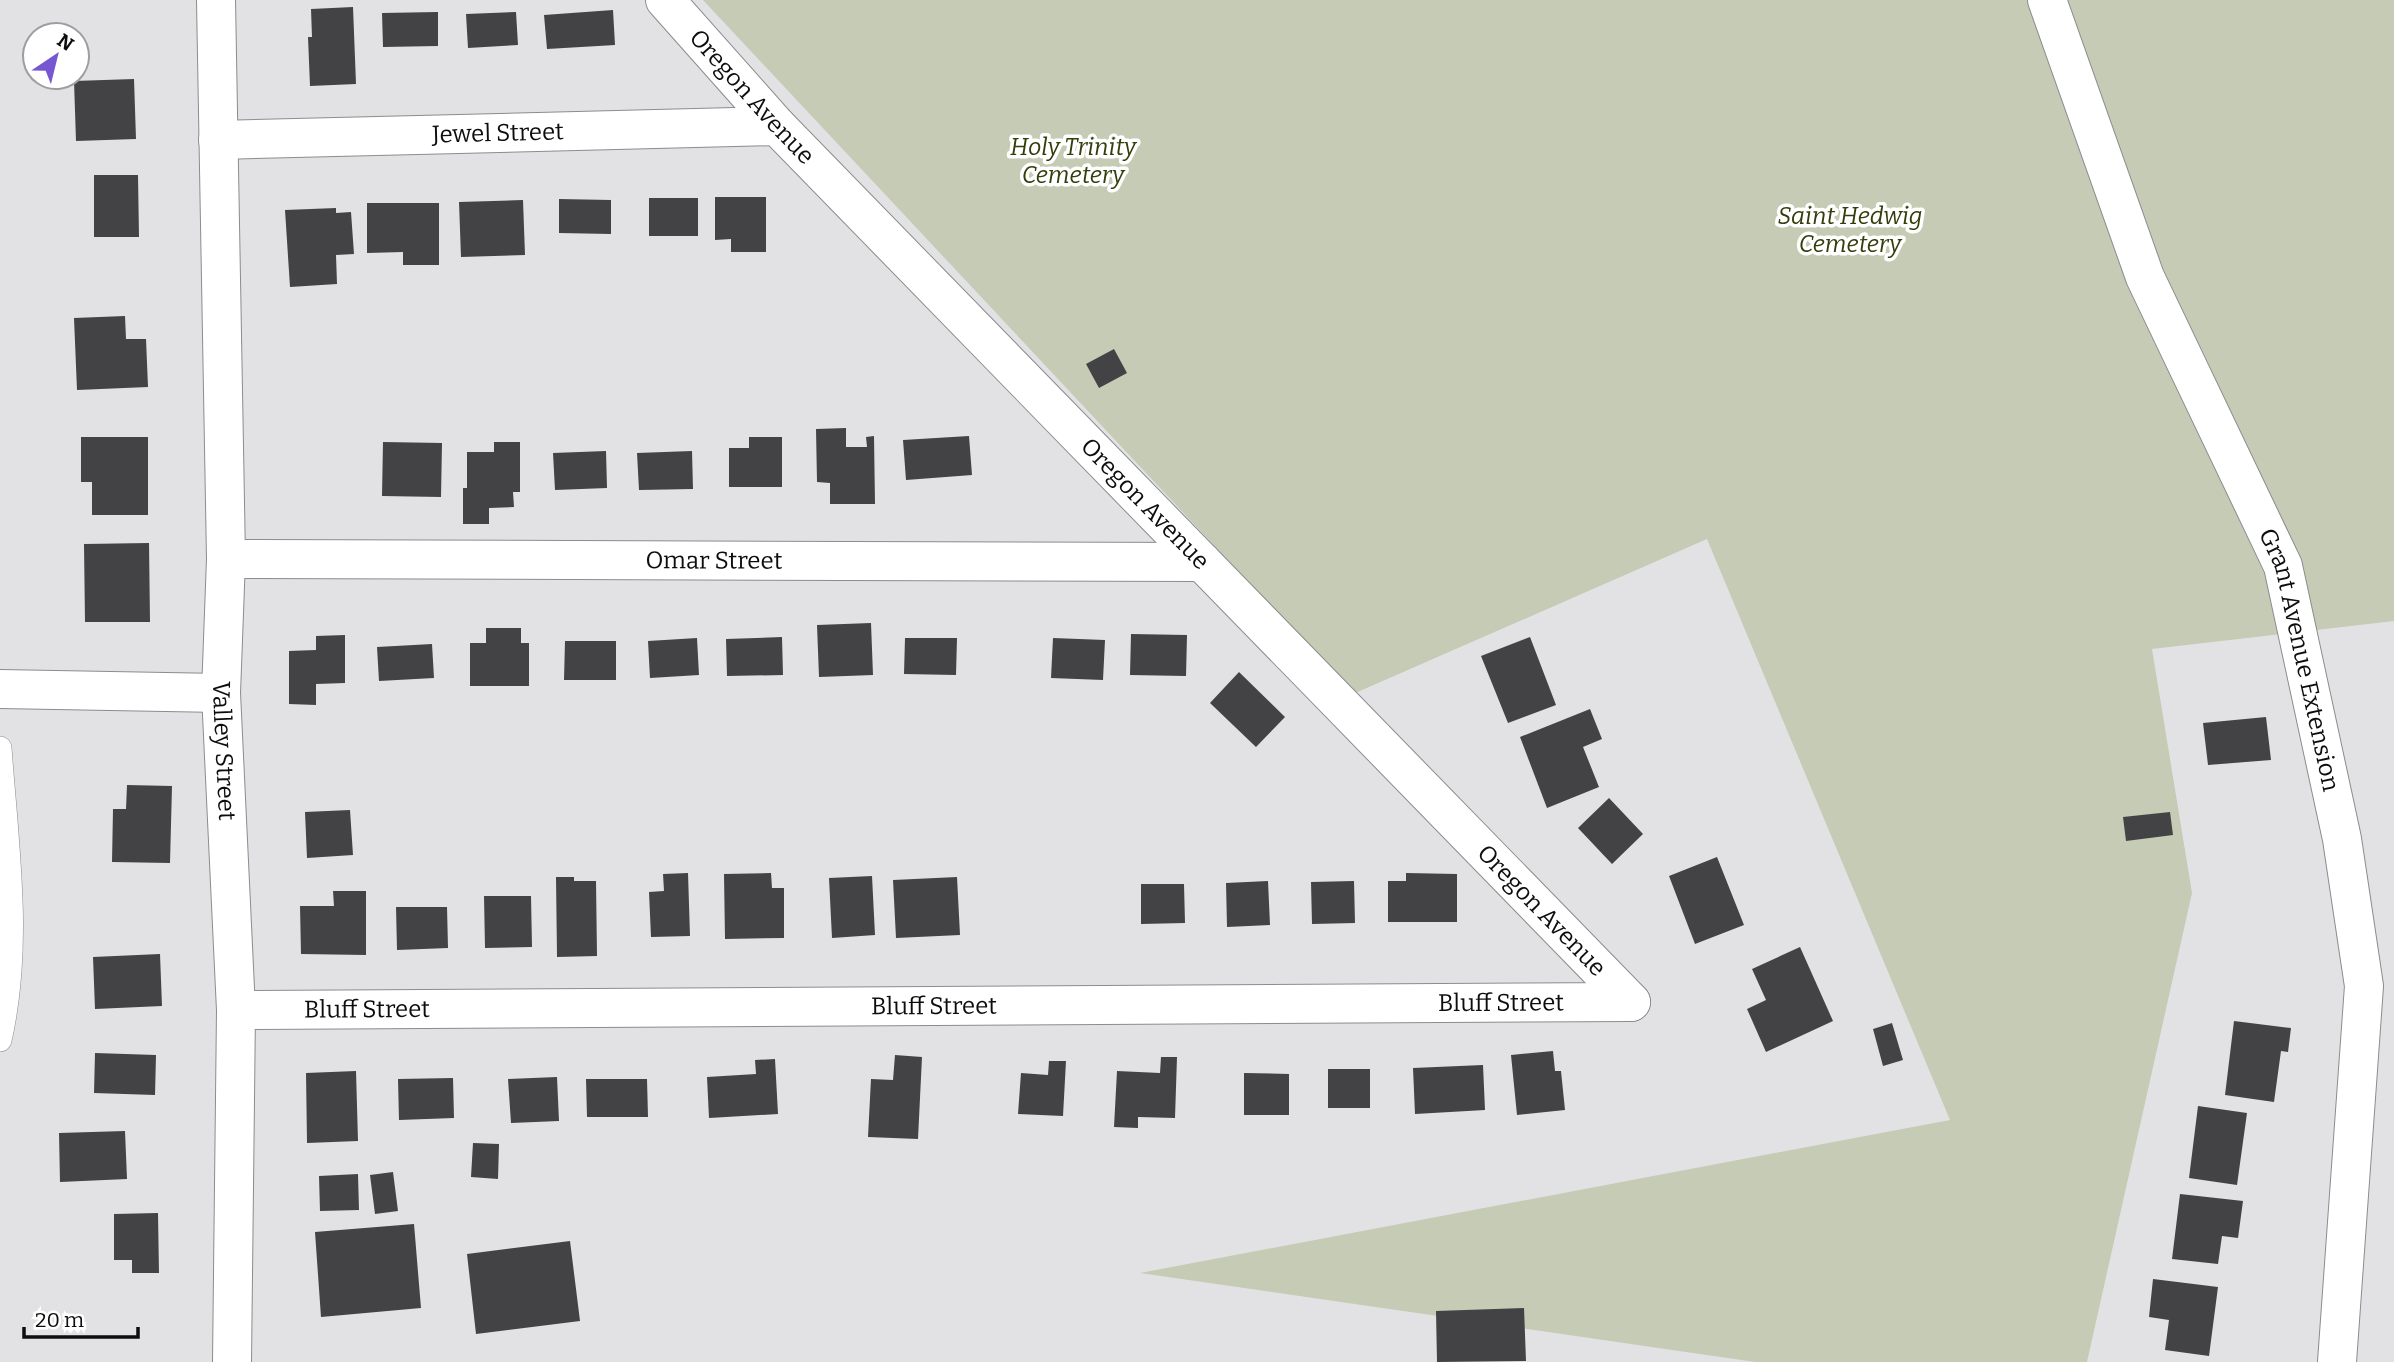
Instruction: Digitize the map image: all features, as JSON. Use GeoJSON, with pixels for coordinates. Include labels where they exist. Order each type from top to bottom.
{"type":"FeatureCollection","features":[{"type":"Feature","properties":{"kind":"street","name":"Valley Street"},"geometry":{"type":"LineString","coordinates":[[216,0],[226,559],[221,693],[236,1010],[232,1362]]}},
{"type":"Feature","properties":{"kind":"street","name":"Oregon Avenue"},"geometry":{"type":"LineString","coordinates":[[665,0],[777,126],[1631,1002]]}},
{"type":"Feature","properties":{"kind":"street","name":"Grant Avenue Extension"},"geometry":{"type":"LineString","coordinates":[[2047,0],[2145,277],[2283,566],[2342,839],[2379,990],[2337,1362]]}},
{"type":"Feature","properties":{"kind":"street","name":"Jewel Street"},"geometry":{"type":"LineString","coordinates":[[218,140],[777,126]]}},
{"type":"Feature","properties":{"kind":"street","name":"Omar Street"},"geometry":{"type":"LineString","coordinates":[[226,559],[1202,562]]}},
{"type":"Feature","properties":{"kind":"street"},"geometry":{"type":"LineString","coordinates":[[0,689],[221,693]]}},
{"type":"Feature","properties":{"kind":"street","name":"Bluff Street"},"geometry":{"type":"LineString","coordinates":[[236,1010],[1631,1002]]}},
{"type":"Feature","properties":{"kind":"lane"},"geometry":{"type":"LineString","coordinates":[[0,748],[10,894],[11,954],[7,1009],[0,1040]]}},
{"type":"Feature","properties":{"kind":"green space"},"geometry":{"type":"Polygon","coordinates":[[[703,0],[2394,0],[2394,621],[2152,649],[2192,893],[2087,1362],[1755,1362],[1140,1273],[1950,1120],[1707,539],[1353,694],[703,0]]]}},
{"type":"Feature","properties":{"kind":"building"},"geometry":{"type":"Polygon","coordinates":[[[353,7],[356,84],[310,86],[308,37],[312,37],[311,9],[353,7]]]}},
{"type":"Feature","properties":{"kind":"building"},"geometry":{"type":"Polygon","coordinates":[[[613,10],[615,45],[547,49],[544,15],[613,10]]]}},
{"type":"Feature","properties":{"kind":"building"},"geometry":{"type":"Polygon","coordinates":[[[438,12],[438,46],[383,47],[382,13],[438,12]]]}},
{"type":"Feature","properties":{"kind":"building"},"geometry":{"type":"Polygon","coordinates":[[[516,12],[518,45],[468,48],[466,14],[516,12]]]}},
{"type":"Feature","properties":{"kind":"building"},"geometry":{"type":"Polygon","coordinates":[[[134,79],[136,139],[76,141],[74,91],[91,91],[91,80],[134,79]]]}},
{"type":"Feature","properties":{"kind":"building"},"geometry":{"type":"Polygon","coordinates":[[[94,175],[138,175],[139,237],[94,237],[94,175]]]}},
{"type":"Feature","properties":{"kind":"building"},"geometry":{"type":"Polygon","coordinates":[[[715,197],[766,197],[766,252],[731,252],[731,239],[715,240],[715,197]]]}},
{"type":"Feature","properties":{"kind":"building"},"geometry":{"type":"Polygon","coordinates":[[[649,198],[698,198],[698,236],[649,236],[649,198]]]}},
{"type":"Feature","properties":{"kind":"building"},"geometry":{"type":"Polygon","coordinates":[[[559,199],[611,200],[611,234],[559,233],[559,199]]]}},
{"type":"Feature","properties":{"kind":"building"},"geometry":{"type":"Polygon","coordinates":[[[523,200],[525,255],[461,257],[459,202],[523,200]]]}},
{"type":"Feature","properties":{"kind":"building"},"geometry":{"type":"Polygon","coordinates":[[[367,203],[439,203],[439,265],[403,265],[403,252],[367,253],[367,203]]]}},
{"type":"Feature","properties":{"kind":"building"},"geometry":{"type":"Polygon","coordinates":[[[336,208],[336,213],[351,212],[354,254],[336,255],[337,284],[290,287],[285,210],[336,208]]]}},
{"type":"Feature","properties":{"kind":"building"},"geometry":{"type":"Polygon","coordinates":[[[125,316],[126,339],[146,339],[148,387],[77,390],[74,318],[125,316]]]}},
{"type":"Feature","properties":{"kind":"building"},"geometry":{"type":"Polygon","coordinates":[[[1114,349],[1127,373],[1099,388],[1086,364],[1114,349]]]}},
{"type":"Feature","properties":{"kind":"building"},"geometry":{"type":"Polygon","coordinates":[[[846,428],[846,447],[867,447],[866,437],[874,436],[875,504],[830,504],[830,483],[817,482],[816,429],[846,428]]]}},
{"type":"Feature","properties":{"kind":"building"},"geometry":{"type":"Polygon","coordinates":[[[969,436],[972,475],[906,480],[903,440],[969,436]]]}},
{"type":"Feature","properties":{"kind":"building"},"geometry":{"type":"Polygon","coordinates":[[[81,437],[148,437],[148,515],[92,515],[92,482],[81,482],[81,437]]]}},
{"type":"Feature","properties":{"kind":"building"},"geometry":{"type":"Polygon","coordinates":[[[749,437],[782,437],[782,487],[729,487],[729,448],[749,448],[749,437]]]}},
{"type":"Feature","properties":{"kind":"building"},"geometry":{"type":"Polygon","coordinates":[[[383,442],[442,443],[441,497],[382,496],[383,442]]]}},
{"type":"Feature","properties":{"kind":"building"},"geometry":{"type":"Polygon","coordinates":[[[494,442],[520,442],[520,492],[513,492],[514,507],[489,508],[489,524],[463,524],[467,452],[494,452],[494,442]]]}},
{"type":"Feature","properties":{"kind":"building"},"geometry":{"type":"Polygon","coordinates":[[[606,451],[607,488],[555,490],[553,453],[606,451]]]}},
{"type":"Feature","properties":{"kind":"building"},"geometry":{"type":"Polygon","coordinates":[[[692,451],[693,489],[639,490],[637,453],[692,451]]]}},
{"type":"Feature","properties":{"kind":"building"},"geometry":{"type":"Polygon","coordinates":[[[149,543],[150,622],[85,622],[84,544],[149,543]]]}},
{"type":"Feature","properties":{"kind":"building"},"geometry":{"type":"Polygon","coordinates":[[[871,623],[873,675],[819,677],[817,625],[871,623]]]}},
{"type":"Feature","properties":{"kind":"building"},"geometry":{"type":"Polygon","coordinates":[[[486,628],[521,628],[521,643],[529,643],[529,686],[470,686],[470,643],[486,643],[486,628]]]}},
{"type":"Feature","properties":{"kind":"building"},"geometry":{"type":"Polygon","coordinates":[[[1131,634],[1187,635],[1186,676],[1130,675],[1131,634]]]}},
{"type":"Feature","properties":{"kind":"building"},"geometry":{"type":"Polygon","coordinates":[[[345,635],[345,683],[316,684],[316,705],[289,704],[289,651],[316,650],[316,636],[345,635]]]}},
{"type":"Feature","properties":{"kind":"building"},"geometry":{"type":"Polygon","coordinates":[[[782,637],[783,675],[727,676],[726,639],[782,637]]]}},
{"type":"Feature","properties":{"kind":"building"},"geometry":{"type":"Polygon","coordinates":[[[1530,637],[1556,705],[1508,723],[1481,656],[1530,637]]]}},
{"type":"Feature","properties":{"kind":"building"},"geometry":{"type":"Polygon","coordinates":[[[697,638],[699,675],[650,678],[648,641],[697,638]]]}},
{"type":"Feature","properties":{"kind":"building"},"geometry":{"type":"Polygon","coordinates":[[[905,638],[957,638],[956,675],[904,674],[905,638]]]}},
{"type":"Feature","properties":{"kind":"building"},"geometry":{"type":"Polygon","coordinates":[[[1053,638],[1105,640],[1103,680],[1051,678],[1053,638]]]}},
{"type":"Feature","properties":{"kind":"building"},"geometry":{"type":"Polygon","coordinates":[[[565,641],[616,641],[616,680],[564,680],[565,641]]]}},
{"type":"Feature","properties":{"kind":"building"},"geometry":{"type":"Polygon","coordinates":[[[432,644],[434,678],[379,681],[377,647],[432,644]]]}},
{"type":"Feature","properties":{"kind":"building"},"geometry":{"type":"Polygon","coordinates":[[[1239,672],[1285,717],[1256,747],[1210,703],[1239,672]]]}},
{"type":"Feature","properties":{"kind":"building"},"geometry":{"type":"Polygon","coordinates":[[[1590,709],[1602,739],[1583,747],[1599,787],[1547,808],[1520,737],[1590,709]]]}},
{"type":"Feature","properties":{"kind":"building"},"geometry":{"type":"Polygon","coordinates":[[[2266,717],[2271,760],[2208,765],[2203,723],[2266,717]]]}},
{"type":"Feature","properties":{"kind":"building"},"geometry":{"type":"Polygon","coordinates":[[[127,785],[172,786],[170,863],[112,862],[113,809],[126,809],[127,785]]]}},
{"type":"Feature","properties":{"kind":"building"},"geometry":{"type":"Polygon","coordinates":[[[1609,798],[1643,834],[1612,864],[1578,828],[1609,798]]]}},
{"type":"Feature","properties":{"kind":"building"},"geometry":{"type":"Polygon","coordinates":[[[350,810],[353,855],[307,858],[305,812],[350,810]]]}},
{"type":"Feature","properties":{"kind":"building"},"geometry":{"type":"Polygon","coordinates":[[[2170,812],[2173,835],[2126,841],[2123,817],[2170,812]]]}},
{"type":"Feature","properties":{"kind":"building"},"geometry":{"type":"Polygon","coordinates":[[[1717,857],[1744,925],[1695,944],[1669,876],[1717,857]]]}},
{"type":"Feature","properties":{"kind":"building"},"geometry":{"type":"Polygon","coordinates":[[[688,873],[690,936],[651,937],[649,892],[664,891],[663,874],[688,873]]]}},
{"type":"Feature","properties":{"kind":"building"},"geometry":{"type":"Polygon","coordinates":[[[771,873],[772,888],[784,888],[784,938],[725,939],[724,874],[771,873]]]}},
{"type":"Feature","properties":{"kind":"building"},"geometry":{"type":"Polygon","coordinates":[[[1406,873],[1457,874],[1457,922],[1388,922],[1388,881],[1406,881],[1406,873]]]}},
{"type":"Feature","properties":{"kind":"building"},"geometry":{"type":"Polygon","coordinates":[[[872,876],[875,935],[832,938],[829,878],[872,876]]]}},
{"type":"Feature","properties":{"kind":"building"},"geometry":{"type":"Polygon","coordinates":[[[556,877],[574,877],[574,881],[596,881],[597,956],[557,957],[556,877]]]}},
{"type":"Feature","properties":{"kind":"building"},"geometry":{"type":"Polygon","coordinates":[[[957,877],[960,935],[896,938],[893,880],[957,877]]]}},
{"type":"Feature","properties":{"kind":"building"},"geometry":{"type":"Polygon","coordinates":[[[1268,881],[1270,925],[1227,927],[1226,883],[1268,881]]]}},
{"type":"Feature","properties":{"kind":"building"},"geometry":{"type":"Polygon","coordinates":[[[1354,881],[1355,923],[1312,924],[1311,882],[1354,881]]]}},
{"type":"Feature","properties":{"kind":"building"},"geometry":{"type":"Polygon","coordinates":[[[1141,884],[1184,884],[1185,923],[1141,924],[1141,884]]]}},
{"type":"Feature","properties":{"kind":"building"},"geometry":{"type":"Polygon","coordinates":[[[333,891],[366,891],[366,955],[301,954],[300,906],[334,906],[333,891]]]}},
{"type":"Feature","properties":{"kind":"building"},"geometry":{"type":"Polygon","coordinates":[[[484,896],[531,896],[532,947],[485,948],[484,896]]]}},
{"type":"Feature","properties":{"kind":"building"},"geometry":{"type":"Polygon","coordinates":[[[396,907],[447,907],[448,948],[397,950],[396,907]]]}},
{"type":"Feature","properties":{"kind":"building"},"geometry":{"type":"Polygon","coordinates":[[[1800,947],[1833,1021],[1766,1052],[1747,1009],[1766,1000],[1752,969],[1800,947]]]}},
{"type":"Feature","properties":{"kind":"building"},"geometry":{"type":"Polygon","coordinates":[[[160,954],[162,1006],[95,1009],[93,957],[160,954]]]}},
{"type":"Feature","properties":{"kind":"building"},"geometry":{"type":"Polygon","coordinates":[[[2234,1021],[2291,1028],[2288,1052],[2281,1051],[2274,1102],[2225,1095],[2234,1021]]]}},
{"type":"Feature","properties":{"kind":"building"},"geometry":{"type":"Polygon","coordinates":[[[1892,1023],[1903,1060],[1883,1066],[1873,1029],[1892,1023]]]}},
{"type":"Feature","properties":{"kind":"building"},"geometry":{"type":"Polygon","coordinates":[[[1553,1051],[1555,1071],[1561,1071],[1565,1110],[1517,1115],[1511,1055],[1553,1051]]]}},
{"type":"Feature","properties":{"kind":"building"},"geometry":{"type":"Polygon","coordinates":[[[95,1053],[156,1055],[155,1095],[94,1093],[95,1053]]]}},
{"type":"Feature","properties":{"kind":"building"},"geometry":{"type":"Polygon","coordinates":[[[895,1055],[922,1057],[918,1139],[868,1137],[871,1079],[893,1080],[895,1055]]]}},
{"type":"Feature","properties":{"kind":"building"},"geometry":{"type":"Polygon","coordinates":[[[1161,1057],[1177,1057],[1175,1118],[1138,1117],[1138,1128],[1114,1127],[1117,1071],[1160,1073],[1161,1057]]]}},
{"type":"Feature","properties":{"kind":"building"},"geometry":{"type":"Polygon","coordinates":[[[775,1059],[778,1114],[709,1118],[707,1077],[756,1074],[755,1060],[775,1059]]]}},
{"type":"Feature","properties":{"kind":"building"},"geometry":{"type":"Polygon","coordinates":[[[1049,1061],[1066,1061],[1063,1116],[1018,1114],[1021,1073],[1048,1075],[1049,1061]]]}},
{"type":"Feature","properties":{"kind":"building"},"geometry":{"type":"Polygon","coordinates":[[[1483,1065],[1485,1110],[1415,1114],[1413,1068],[1483,1065]]]}},
{"type":"Feature","properties":{"kind":"building"},"geometry":{"type":"Polygon","coordinates":[[[1328,1069],[1370,1069],[1370,1108],[1328,1108],[1328,1069]]]}},
{"type":"Feature","properties":{"kind":"building"},"geometry":{"type":"Polygon","coordinates":[[[356,1071],[358,1141],[307,1143],[306,1073],[356,1071]]]}},
{"type":"Feature","properties":{"kind":"building"},"geometry":{"type":"Polygon","coordinates":[[[1244,1073],[1289,1074],[1289,1115],[1244,1115],[1244,1073]]]}},
{"type":"Feature","properties":{"kind":"building"},"geometry":{"type":"Polygon","coordinates":[[[557,1077],[559,1121],[511,1123],[508,1079],[557,1077]]]}},
{"type":"Feature","properties":{"kind":"building"},"geometry":{"type":"Polygon","coordinates":[[[453,1078],[454,1118],[399,1120],[398,1079],[453,1078]]]}},
{"type":"Feature","properties":{"kind":"building"},"geometry":{"type":"Polygon","coordinates":[[[586,1079],[647,1079],[648,1117],[587,1117],[586,1079]]]}},
{"type":"Feature","properties":{"kind":"building"},"geometry":{"type":"Polygon","coordinates":[[[2198,1106],[2247,1113],[2237,1185],[2189,1178],[2198,1106]]]}},
{"type":"Feature","properties":{"kind":"building"},"geometry":{"type":"Polygon","coordinates":[[[125,1131],[127,1179],[60,1182],[59,1133],[125,1131]]]}},
{"type":"Feature","properties":{"kind":"building"},"geometry":{"type":"Polygon","coordinates":[[[473,1143],[499,1144],[498,1179],[471,1177],[473,1143]]]}},
{"type":"Feature","properties":{"kind":"building"},"geometry":{"type":"Polygon","coordinates":[[[393,1172],[398,1211],[375,1214],[370,1175],[393,1172]]]}},
{"type":"Feature","properties":{"kind":"building"},"geometry":{"type":"Polygon","coordinates":[[[358,1174],[359,1210],[320,1211],[319,1176],[358,1174]]]}},
{"type":"Feature","properties":{"kind":"building"},"geometry":{"type":"Polygon","coordinates":[[[2180,1194],[2243,1201],[2238,1238],[2222,1236],[2218,1264],[2172,1259],[2180,1194]]]}},
{"type":"Feature","properties":{"kind":"building"},"geometry":{"type":"Polygon","coordinates":[[[158,1213],[159,1273],[132,1273],[132,1260],[114,1260],[114,1214],[158,1213]]]}},
{"type":"Feature","properties":{"kind":"building"},"geometry":{"type":"Polygon","coordinates":[[[414,1224],[421,1308],[321,1317],[315,1232],[414,1224]]]}},
{"type":"Feature","properties":{"kind":"building"},"geometry":{"type":"Polygon","coordinates":[[[570,1241],[580,1321],[476,1334],[467,1254],[570,1241]]]}},
{"type":"Feature","properties":{"kind":"building"},"geometry":{"type":"Polygon","coordinates":[[[2153,1279],[2218,1287],[2209,1356],[2165,1350],[2169,1320],[2149,1317],[2153,1279]]]}},
{"type":"Feature","properties":{"kind":"building"},"geometry":{"type":"Polygon","coordinates":[[[1524,1308],[1526,1361],[1437,1362],[1436,1311],[1524,1308]]]}},
{"type":"Feature","properties":{"kind":"park label","name":"Holy Trinity Cemetery"},"geometry":{"type":"Point","coordinates":[1073,161]}},
{"type":"Feature","properties":{"kind":"park label","name":"Saint Hedwig Cemetery"},"geometry":{"type":"Point","coordinates":[1850,230]}}]}
